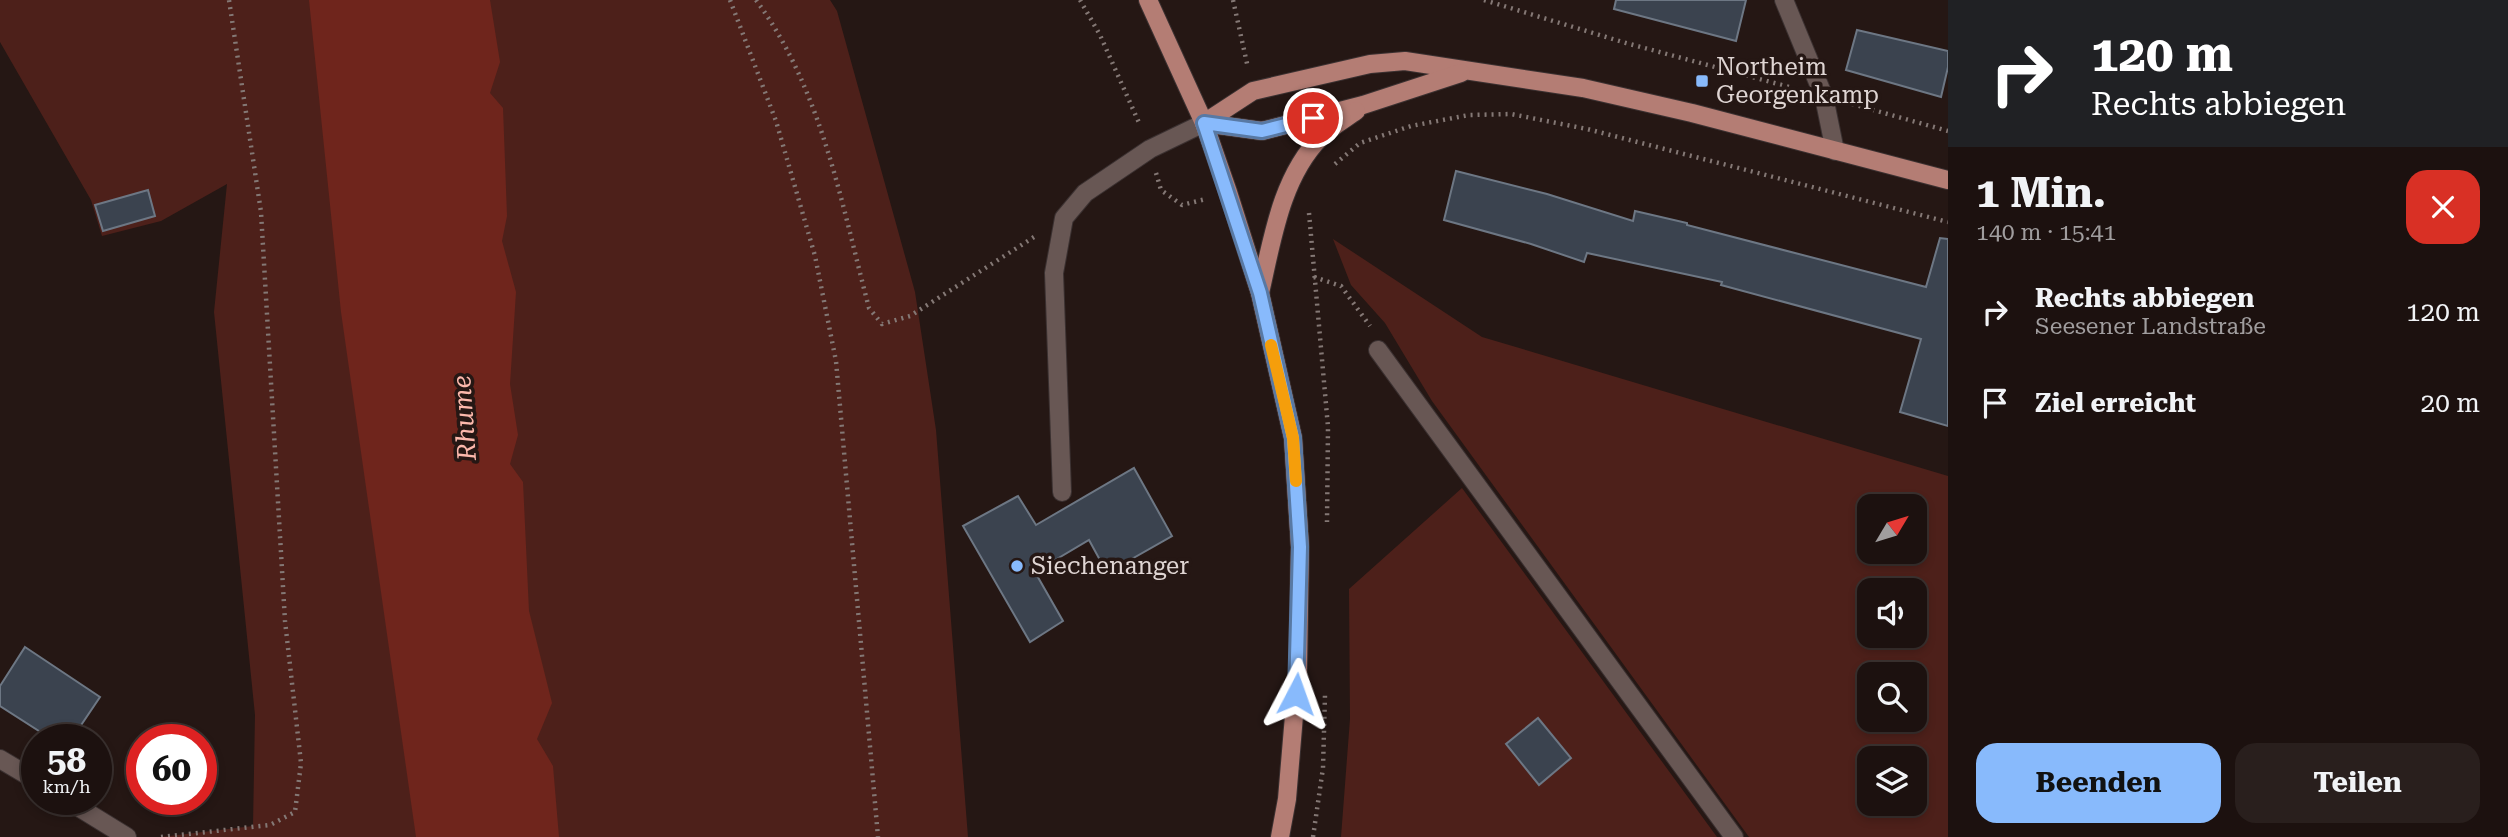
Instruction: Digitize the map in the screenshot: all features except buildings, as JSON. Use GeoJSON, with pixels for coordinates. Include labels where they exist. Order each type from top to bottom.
{"type":"FeatureCollection","features":[{"type":"Feature","properties":{"kind":"main road"},"geometry":{"type":"LineString","coordinates":[[1147,0],[1204,123],[1228,192],[1260,293],[1293,438],[1300,547],[1298,668],[1287,799],[1280,837]]}},
{"type":"Feature","properties":{"kind":"main road"},"geometry":{"type":"LineString","coordinates":[[1204,123],[1253,91],[1370,64],[1405,61],[1583,88],[1692,113],[1948,180]]}},
{"type":"Feature","properties":{"kind":"main road"},"geometry":{"type":"LineString","coordinates":[[1204,123],[1262,131],[1363,105],[1464,72]]}},
{"type":"Feature","properties":{"kind":"main road"},"geometry":{"type":"LineString","coordinates":[[1260,293],[1275,230],[1291,180],[1321,138],[1363,105]]}},
{"type":"Feature","properties":{"kind":"street"},"geometry":{"type":"LineString","coordinates":[[1784,0],[1824,97],[1835,151]]}},
{"type":"Feature","properties":{"kind":"street"},"geometry":{"type":"LineString","coordinates":[[1062,492],[1054,273],[1064,218],[1085,193],[1150,149],[1204,123]]}},
{"type":"Feature","properties":{"kind":"street"},"geometry":{"type":"LineString","coordinates":[[1378,350],[1734,837]]}},
{"type":"Feature","properties":{"kind":"street"},"geometry":{"type":"LineString","coordinates":[[0,759],[21,771]]}},
{"type":"Feature","properties":{"kind":"street"},"geometry":{"type":"LineString","coordinates":[[91,815],[127,837]]}},
{"type":"Feature","properties":{"kind":"path"},"geometry":{"type":"LineString","coordinates":[[161,837],[270,825],[295,811],[301,762],[285,621],[261,212],[229,0]]}},
{"type":"Feature","properties":{"kind":"path"},"geometry":{"type":"LineString","coordinates":[[730,0],[776,121],[815,256],[836,361],[878,837]]}},
{"type":"Feature","properties":{"kind":"path"},"geometry":{"type":"LineString","coordinates":[[756,0],[793,60],[809,93],[826,145],[869,309],[882,324],[910,316],[1064,218]]}},
{"type":"Feature","properties":{"kind":"path"},"geometry":{"type":"LineString","coordinates":[[1080,0],[1100,35],[1150,149],[1161,190],[1182,205],[1228,192]]}},
{"type":"Feature","properties":{"kind":"path"},"geometry":{"type":"LineString","coordinates":[[1484,0],[1626,43],[1948,131]]}},
{"type":"Feature","properties":{"kind":"path"},"geometry":{"type":"LineString","coordinates":[[1327,174],[1360,143],[1411,126],[1469,115],[1511,114],[1587,129],[1948,222]]}},
{"type":"Feature","properties":{"kind":"path"},"geometry":{"type":"LineString","coordinates":[[1310,206],[1308,220],[1314,277],[1341,286],[1369,326],[1378,350]]}},
{"type":"Feature","properties":{"kind":"shaded area"},"geometry":{"type":"Polygon","coordinates":[[[0,0],[830,0],[837,11],[915,292],[936,430],[968,837],[161,837],[253,826],[255,715],[214,312],[227,184],[161,221],[102,236],[91,200],[0,42],[0,0]]]}},
{"type":"Feature","properties":{"kind":"shaded area"},"geometry":{"type":"Polygon","coordinates":[[[1333,239],[1482,337],[1948,476],[1948,837],[1749,837],[1432,401],[1385,323],[1351,285],[1333,239]]]}},
{"type":"Feature","properties":{"kind":"shaded area"},"geometry":{"type":"Polygon","coordinates":[[[1462,488],[1717,837],[1341,837],[1350,719],[1349,589],[1462,488]]]}},
{"type":"Feature","properties":{"kind":"water","name":"Rhume"},"geometry":{"type":"Polygon","coordinates":[[[309,0],[490,0],[500,62],[490,93],[503,108],[507,216],[502,241],[516,292],[510,384],[518,435],[510,464],[523,482],[529,611],[552,703],[537,739],[553,766],[559,837],[416,837],[341,312],[309,0]]]}},
{"type":"Feature","properties":{"kind":"slow traffic"},"geometry":{"type":"LineString","coordinates":[[1271,345],[1293,438],[1296,481]]}},
{"type":"Feature","properties":{"kind":"place","name":"Northeim Georgenkamp"},"geometry":{"type":"Point","coordinates":[1702,81]}},
{"type":"Feature","properties":{"kind":"place","name":"Siechenanger"},"geometry":{"type":"Point","coordinates":[1017,566]}},
{"type":"Feature","properties":{"kind":"route"},"geometry":{"type":"LineString","coordinates":[[1296,694],[1300,547],[1293,438],[1260,293],[1204,123],[1262,131],[1313,118]]}}]}
